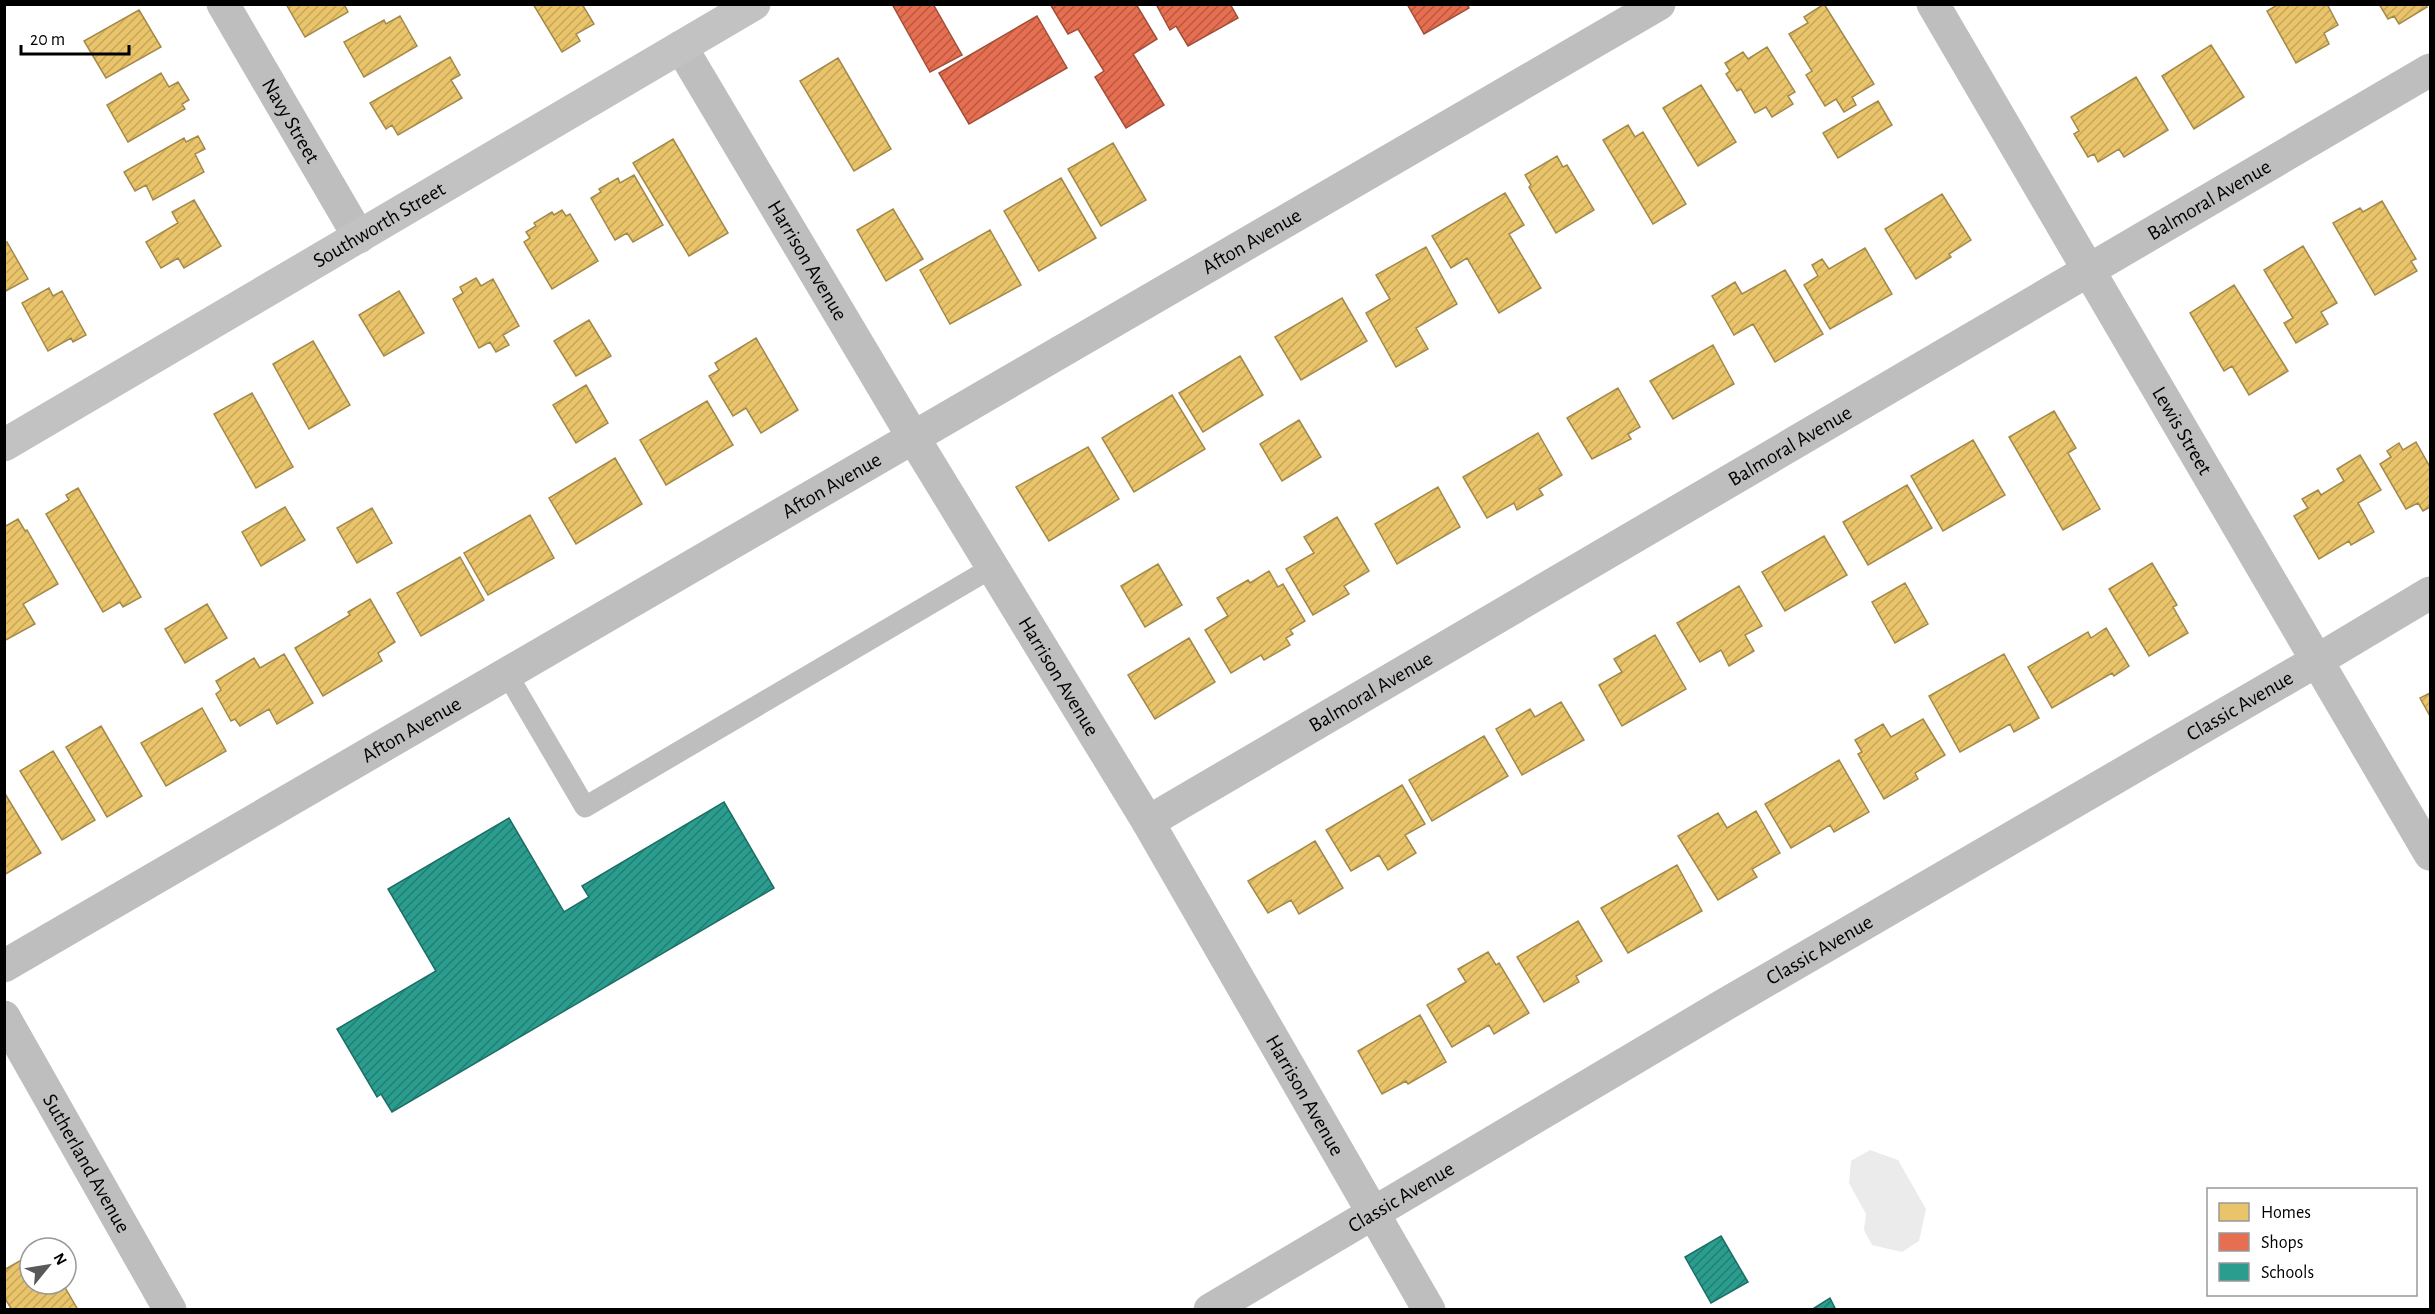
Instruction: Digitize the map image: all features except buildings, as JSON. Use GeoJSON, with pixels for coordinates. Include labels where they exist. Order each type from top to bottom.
{"type":"FeatureCollection","features":[{"type":"Feature","properties":{"kind":"main road","name":"Southworth Street"},"geometry":{"type":"LineString","coordinates":[[4,445],[681,47],[743,7]]}},
{"type":"Feature","properties":{"kind":"street","name":"Navy Street"},"geometry":{"type":"LineString","coordinates":[[223,4],[359,237]]}},
{"type":"Feature","properties":{"kind":"street","name":"Afton Avenue"},"geometry":{"type":"LineString","coordinates":[[4,966],[1659,4]]}},
{"type":"Feature","properties":{"kind":"street","name":"Lewis Street"},"geometry":{"type":"LineString","coordinates":[[1933,4],[2430,854]]}},
{"type":"Feature","properties":{"kind":"street","name":"Harrison Avenue"},"geometry":{"type":"LineString","coordinates":[[681,47],[913,437],[1148,822],[1429,1310]]}},
{"type":"Feature","properties":{"kind":"street","name":"Balmoral Avenue"},"geometry":{"type":"LineString","coordinates":[[1148,822],[2430,70]]}},
{"type":"Feature","properties":{"kind":"street","name":"Classic Avenue"},"geometry":{"type":"LineString","coordinates":[[1210,1310],[1744,993],[2318,660],[2430,592]]}},
{"type":"Feature","properties":{"kind":"street","name":"Sutherland Avenue"},"geometry":{"type":"LineString","coordinates":[[4,1017],[170,1310]]}},
{"type":"Feature","properties":{"kind":"lane"},"geometry":{"type":"LineString","coordinates":[[507,674],[585,807],[993,567]]}},
{"type":"Feature","properties":{"kind":"shaded area"},"geometry":{"type":"Polygon","coordinates":[[[1870,1150],[1898,1160],[1926,1209],[1919,1241],[1902,1252],[1872,1245],[1864,1230],[1866,1214],[1849,1183],[1851,1161],[1870,1150]]]}}]}
